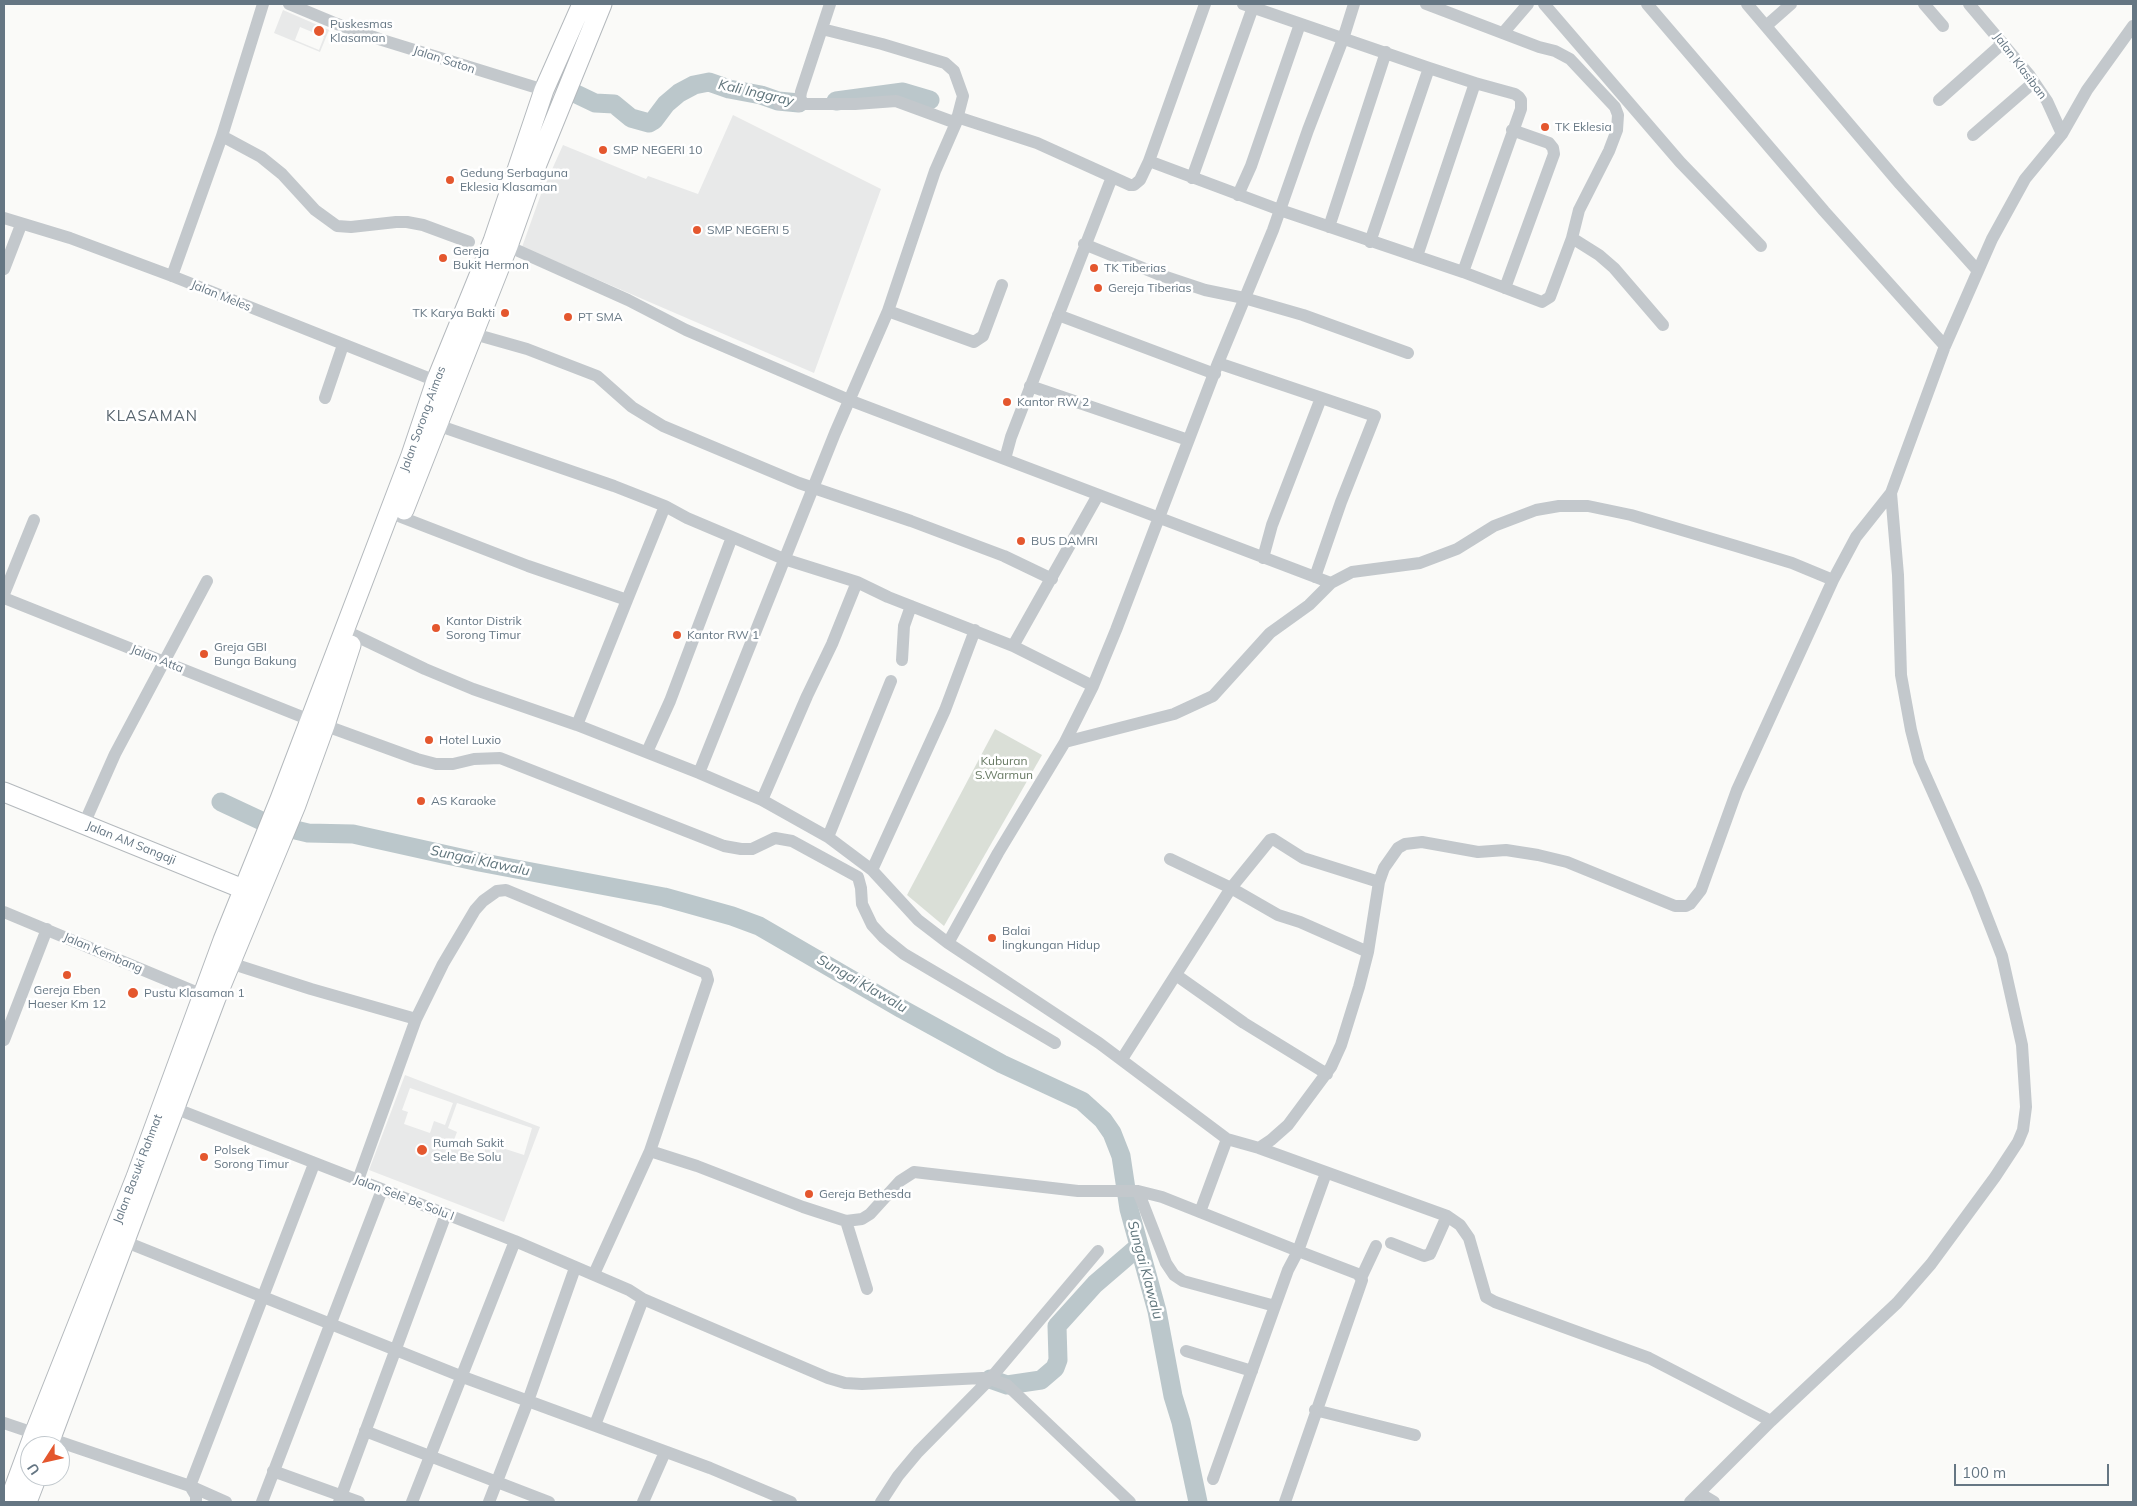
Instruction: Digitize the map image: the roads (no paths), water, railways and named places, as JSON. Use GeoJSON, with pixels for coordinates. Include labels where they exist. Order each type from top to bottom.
{"type":"FeatureCollection","features":[{"type":"Feature","properties":{"kind":"highway","name":"Jalan Sorong-Aimas"},"geometry":{"type":"LineString","coordinates":[[273,840],[474,334],[544,90],[582,4]]}},
{"type":"Feature","properties":{"kind":"highway","name":"Jalan Sorong-Aimas"},"geometry":{"type":"LineString","coordinates":[[318,723],[436,381],[537,164],[602,4]]}},
{"type":"Feature","properties":{"kind":"highway","name":"Jalan AM Sangaji"},"geometry":{"type":"LineString","coordinates":[[4,792],[250,892]]}},
{"type":"Feature","properties":{"kind":"highway","name":"Jalan Basuki Rahmat"},"geometry":{"type":"LineString","coordinates":[[46,1436],[126,1242],[203,995],[273,840]]}},
{"type":"Feature","properties":{"kind":"highway","name":"Jalan Basuki Rahmat"},"geometry":{"type":"LineString","coordinates":[[45,1436],[136,1178],[169,1106],[230,962],[250,892]]}},
{"type":"Feature","properties":{"kind":"highway","name":"Jalan Basuki Rahmat"},"geometry":{"type":"LineString","coordinates":[[10,1502],[20,1484]]}},
{"type":"Feature","properties":{"kind":"highway"},"geometry":{"type":"LineString","coordinates":[[27,1502],[33,1486]]}},
{"type":"Feature","properties":{"kind":"street"},"geometry":{"type":"LineString","coordinates":[[172,276],[222,136],[263,4]]}},
{"type":"Feature","properties":{"kind":"street","name":"Jalan Saton"},"geometry":{"type":"LineString","coordinates":[[289,4],[382,40],[544,90]]}},
{"type":"Feature","properties":{"kind":"street"},"geometry":{"type":"LineString","coordinates":[[799,102],[830,4]]}},
{"type":"Feature","properties":{"kind":"street"},"geometry":{"type":"LineString","coordinates":[[779,104],[896,101],[1037,143],[1134,185],[1140,180],[1149,160],[1205,4]]}},
{"type":"Feature","properties":{"kind":"street"},"geometry":{"type":"LineString","coordinates":[[948,944],[998,853],[1065,742],[1093,686],[1160,518],[1216,368],[1273,230],[1354,4]]}},
{"type":"Feature","properties":{"kind":"street"},"geometry":{"type":"LineString","coordinates":[[1426,4],[1539,47],[1555,51],[1570,59],[1614,107],[1624,110]]}},
{"type":"Feature","properties":{"kind":"street"},"geometry":{"type":"LineString","coordinates":[[1503,33],[1528,4]]}},
{"type":"Feature","properties":{"kind":"street"},"geometry":{"type":"LineString","coordinates":[[1544,4],[1624,110],[1686,169],[1761,246]]}},
{"type":"Feature","properties":{"kind":"street"},"geometry":{"type":"LineString","coordinates":[[1647,4],[1824,211],[1945,346]]}},
{"type":"Feature","properties":{"kind":"street"},"geometry":{"type":"LineString","coordinates":[[1748,4],[1900,184],[1978,270]]}},
{"type":"Feature","properties":{"kind":"street"},"geometry":{"type":"LineString","coordinates":[[1762,21],[1791,4]]}},
{"type":"Feature","properties":{"kind":"street"},"geometry":{"type":"LineString","coordinates":[[1924,4],[1943,26]]}},
{"type":"Feature","properties":{"kind":"street","name":"Jalan Klasiban"},"geometry":{"type":"LineString","coordinates":[[1969,4],[2004,43],[2034,82],[2047,101],[2062,134]]}},
{"type":"Feature","properties":{"kind":"street"},"geometry":{"type":"LineString","coordinates":[[1192,178],[1248,6],[1475,84],[1516,94],[1521,100],[1521,109],[1463,272]]}},
{"type":"Feature","properties":{"kind":"street"},"geometry":{"type":"LineString","coordinates":[[1238,195],[1251,166],[1300,24]]}},
{"type":"Feature","properties":{"kind":"street"},"geometry":{"type":"LineString","coordinates":[[1259,1148],[1272,1140],[1288,1125],[1327,1074],[1344,1038],[1368,952],[1379,882],[1384,868],[1398,848],[1405,844],[1422,842],[1478,852],[1506,850],[1538,855],[1567,862],[1675,906],[1690,904],[1701,890],[1737,790],[1833,580],[1856,537],[1891,493],[1945,346],[1992,239],[2025,180],[2062,134],[2087,90],[2133,26]]}},
{"type":"Feature","properties":{"kind":"street"},"geometry":{"type":"LineString","coordinates":[[699,773],[849,400],[888,311],[935,171],[957,120],[963,96],[954,71],[945,64],[882,44],[822,29]]}},
{"type":"Feature","properties":{"kind":"street"},"geometry":{"type":"LineString","coordinates":[[1939,100],[2004,43]]}},
{"type":"Feature","properties":{"kind":"street"},"geometry":{"type":"LineString","coordinates":[[1329,227],[1386,52]]}},
{"type":"Feature","properties":{"kind":"street"},"geometry":{"type":"LineString","coordinates":[[1370,242],[1429,68]]}},
{"type":"Feature","properties":{"kind":"street"},"geometry":{"type":"LineString","coordinates":[[1973,134],[2034,82]]}},
{"type":"Feature","properties":{"kind":"street"},"geometry":{"type":"LineString","coordinates":[[1418,256],[1475,84]]}},
{"type":"Feature","properties":{"kind":"street"},"geometry":{"type":"LineString","coordinates":[[1149,160],[1238,195],[1370,242],[1418,256],[1542,302],[1550,297],[1572,238],[1579,210],[1609,151],[1624,110]]}},
{"type":"Feature","properties":{"kind":"street"},"geometry":{"type":"LineString","coordinates":[[1505,288],[1554,154],[1553,148],[1549,143],[1512,130]]}},
{"type":"Feature","properties":{"kind":"street"},"geometry":{"type":"LineString","coordinates":[[222,136],[261,157],[282,174],[315,210],[338,226],[351,227],[407,222],[423,225],[468,242]]}},
{"type":"Feature","properties":{"kind":"street"},"geometry":{"type":"LineString","coordinates":[[1005,459],[1010,437],[1084,244],[1112,177]]}},
{"type":"Feature","properties":{"kind":"street","name":"Jalan Meles"},"geometry":{"type":"LineString","coordinates":[[4,218],[21,225],[70,238],[172,276],[436,381]]}},
{"type":"Feature","properties":{"kind":"street"},"geometry":{"type":"LineString","coordinates":[[4,269],[21,225]]}},
{"type":"Feature","properties":{"kind":"street"},"geometry":{"type":"LineString","coordinates":[[1572,238],[1599,255],[1614,268],[1663,325]]}},
{"type":"Feature","properties":{"kind":"street"},"geometry":{"type":"LineString","coordinates":[[501,243],[628,300],[686,330],[849,400],[1330,583]]}},
{"type":"Feature","properties":{"kind":"street"},"geometry":{"type":"LineString","coordinates":[[1084,244],[1160,275],[1205,290],[1244,298],[1303,315],[1408,353]]}},
{"type":"Feature","properties":{"kind":"street"},"geometry":{"type":"LineString","coordinates":[[888,311],[974,342],[983,336],[1002,285]]}},
{"type":"Feature","properties":{"kind":"street"},"geometry":{"type":"LineString","coordinates":[[1058,315],[1216,368],[1322,398],[1375,416],[1341,502],[1315,577]]}},
{"type":"Feature","properties":{"kind":"street"},"geometry":{"type":"LineString","coordinates":[[474,334],[527,349],[597,376],[632,407],[662,426],[813,488],[911,521],[1004,556],[1052,579]]}},
{"type":"Feature","properties":{"kind":"street"},"geometry":{"type":"LineString","coordinates":[[325,398],[343,345]]}},
{"type":"Feature","properties":{"kind":"street"},"geometry":{"type":"LineString","coordinates":[[1030,386],[1188,440]]}},
{"type":"Feature","properties":{"kind":"street"},"geometry":{"type":"LineString","coordinates":[[1263,558],[1272,525],[1322,398]]}},
{"type":"Feature","properties":{"kind":"street"},"geometry":{"type":"LineString","coordinates":[[437,425],[580,474],[665,506],[784,559],[857,582],[911,606],[1013,646],[1093,686]]}},
{"type":"Feature","properties":{"kind":"street"},"geometry":{"type":"LineString","coordinates":[[1695,1498],[1771,1421],[1897,1304],[1931,1264],[1995,1176],[2018,1142],[2023,1130],[2026,1107],[2022,1045],[2002,956],[1976,889],[1919,761],[1911,730],[1902,676],[1898,575],[1891,493]]}},
{"type":"Feature","properties":{"kind":"street"},"geometry":{"type":"LineString","coordinates":[[1013,646],[1098,495]]}},
{"type":"Feature","properties":{"kind":"street"},"geometry":{"type":"LineString","coordinates":[[577,725],[665,506]]}},
{"type":"Feature","properties":{"kind":"street"},"geometry":{"type":"LineString","coordinates":[[1065,742],[1174,714],[1212,696],[1270,634],[1309,604],[1330,583],[1352,572],[1420,563],[1457,549],[1494,526],[1536,510],[1559,506],[1588,506],[1631,515],[1792,563],[1833,580]]}},
{"type":"Feature","properties":{"kind":"street"},"geometry":{"type":"LineString","coordinates":[[401,517],[528,566],[628,600]]}},
{"type":"Feature","properties":{"kind":"street"},"geometry":{"type":"LineString","coordinates":[[4,594],[34,520]]}},
{"type":"Feature","properties":{"kind":"street"},"geometry":{"type":"LineString","coordinates":[[647,752],[670,701],[732,537]]}},
{"type":"Feature","properties":{"kind":"street"},"geometry":{"type":"LineString","coordinates":[[84,824],[115,754],[207,580]]}},
{"type":"Feature","properties":{"kind":"street"},"geometry":{"type":"LineString","coordinates":[[762,800],[807,696],[832,644],[857,582]]}},
{"type":"Feature","properties":{"kind":"street","name":"Jalan Atta"},"geometry":{"type":"LineString","coordinates":[[4,598],[318,723],[417,759],[436,764],[453,764],[474,759],[500,758],[724,846],[752,849],[775,838],[792,841],[858,877],[862,904],[869,920],[883,937],[904,954],[1055,1043]]}},
{"type":"Feature","properties":{"kind":"street"},"geometry":{"type":"LineString","coordinates":[[902,660],[904,626],[911,606]]}},
{"type":"Feature","properties":{"kind":"street"},"geometry":{"type":"LineString","coordinates":[[872,870],[945,710],[975,630]]}},
{"type":"Feature","properties":{"kind":"street"},"geometry":{"type":"LineString","coordinates":[[354,635],[425,669],[473,689],[577,725],[762,800],[828,838],[872,870],[918,920],[948,944],[1036,1000],[1122,1059],[1226,1139],[1259,1148],[1447,1216],[1460,1225],[1469,1238],[1486,1297],[1495,1302],[1649,1358],[1771,1421]]}},
{"type":"Feature","properties":{"kind":"street"},"geometry":{"type":"LineString","coordinates":[[828,838],[891,681]]}},
{"type":"Feature","properties":{"kind":"street"},"geometry":{"type":"LineString","coordinates":[[1122,1059],[1231,888],[1270,840],[1273,839],[1303,858],[1379,882]]}},
{"type":"Feature","properties":{"kind":"street"},"geometry":{"type":"LineString","coordinates":[[1170,859],[1231,888],[1278,915],[1300,922],[1368,952]]}},
{"type":"Feature","properties":{"kind":"street"},"geometry":{"type":"LineString","coordinates":[[358,1180],[416,1020],[443,964],[475,910],[483,901],[497,891],[506,890],[706,973],[708,980],[650,1152],[594,1274]]}},
{"type":"Feature","properties":{"kind":"street","name":"Jalan Kembang"},"geometry":{"type":"LineString","coordinates":[[4,912],[203,995]]}},
{"type":"Feature","properties":{"kind":"street"},"geometry":{"type":"LineString","coordinates":[[4,1040],[47,929]]}},
{"type":"Feature","properties":{"kind":"street"},"geometry":{"type":"LineString","coordinates":[[230,962],[311,989],[416,1020]]}},
{"type":"Feature","properties":{"kind":"street"},"geometry":{"type":"LineString","coordinates":[[1176,975],[1244,1023],[1327,1074]]}},
{"type":"Feature","properties":{"kind":"street","name":"Jalan Sele Be Solu I"},"geometry":{"type":"LineString","coordinates":[[169,1106],[515,1241],[574,1268],[594,1274],[629,1290],[643,1299],[828,1378],[845,1383],[990,1379]]}},
{"type":"Feature","properties":{"kind":"street"},"geometry":{"type":"LineString","coordinates":[[1200,1212],[1226,1139]]}},
{"type":"Feature","properties":{"kind":"street"},"geometry":{"type":"LineString","coordinates":[[650,1152],[697,1166],[803,1207],[846,1221],[862,1219],[870,1214],[900,1181],[914,1172],[1078,1191],[1132,1192],[1162,1197],[1358,1274],[1361,1278]]}},
{"type":"Feature","properties":{"kind":"street"},"geometry":{"type":"LineString","coordinates":[[190,1486],[314,1164]]}},
{"type":"Feature","properties":{"kind":"street"},"geometry":{"type":"LineString","coordinates":[[1212,1479],[1326,1173]]}},
{"type":"Feature","properties":{"kind":"street"},"geometry":{"type":"LineString","coordinates":[[262,1502],[382,1190]]}},
{"type":"Feature","properties":{"kind":"street"},"geometry":{"type":"LineString","coordinates":[[1132,1192],[1166,1263],[1174,1275],[1183,1281],[1275,1306]]}},
{"type":"Feature","properties":{"kind":"street"},"geometry":{"type":"LineString","coordinates":[[340,1499],[446,1214]]}},
{"type":"Feature","properties":{"kind":"street"},"geometry":{"type":"LineString","coordinates":[[1391,1243],[1424,1256],[1430,1254],[1447,1216]]}},
{"type":"Feature","properties":{"kind":"street"},"geometry":{"type":"LineString","coordinates":[[846,1221],[867,1290]]}},
{"type":"Feature","properties":{"kind":"street"},"geometry":{"type":"LineString","coordinates":[[412,1502],[429,1456],[463,1377],[515,1241]]}},
{"type":"Feature","properties":{"kind":"street"},"geometry":{"type":"LineString","coordinates":[[126,1242],[463,1377],[710,1468],[791,1502]]}},
{"type":"Feature","properties":{"kind":"street"},"geometry":{"type":"LineString","coordinates":[[1285,1502],[1315,1410],[1360,1289],[1361,1278],[1376,1246]]}},
{"type":"Feature","properties":{"kind":"street"},"geometry":{"type":"LineString","coordinates":[[881,1502],[898,1476],[918,1452],[990,1379],[1098,1251]]}},
{"type":"Feature","properties":{"kind":"street"},"geometry":{"type":"LineString","coordinates":[[489,1502],[528,1402],[574,1268]]}},
{"type":"Feature","properties":{"kind":"street"},"geometry":{"type":"LineString","coordinates":[[595,1425],[643,1299]]}},
{"type":"Feature","properties":{"kind":"street"},"geometry":{"type":"LineString","coordinates":[[1186,1352],[1252,1371]]}},
{"type":"Feature","properties":{"kind":"street"},"geometry":{"type":"LineString","coordinates":[[990,1379],[1006,1385],[1130,1502]]}},
{"type":"Feature","properties":{"kind":"street"},"geometry":{"type":"LineString","coordinates":[[1315,1410],[1415,1435]]}},
{"type":"Feature","properties":{"kind":"street"},"geometry":{"type":"LineString","coordinates":[[4,1423],[35,1436]]}},
{"type":"Feature","properties":{"kind":"street"},"geometry":{"type":"LineString","coordinates":[[365,1431],[549,1502]]}},
{"type":"Feature","properties":{"kind":"street"},"geometry":{"type":"LineString","coordinates":[[70,1448],[190,1486],[226,1502]]}},
{"type":"Feature","properties":{"kind":"street"},"geometry":{"type":"LineString","coordinates":[[643,1502],[665,1452]]}},
{"type":"Feature","properties":{"kind":"street"},"geometry":{"type":"LineString","coordinates":[[273,1471],[340,1499],[359,1502]]}},
{"type":"Feature","properties":{"kind":"street"},"geometry":{"type":"LineString","coordinates":[[190,1486],[196,1496],[196,1502]]}},
{"type":"Feature","properties":{"kind":"street"},"geometry":{"type":"LineString","coordinates":[[1695,1498],[1714,1502]]}},
{"type":"Feature","properties":{"kind":"waterway","name":"Kali Inggray"},"geometry":{"type":"LineString","coordinates":[[572,92],[595,103],[614,104],[631,118],[649,123],[679,93],[694,85],[709,82],[778,101],[799,103]]}},
{"type":"Feature","properties":{"kind":"waterway","name":"Kali Inggray"},"geometry":{"type":"LineString","coordinates":[[836,101],[903,92],[930,100]]}},
{"type":"Feature","properties":{"kind":"waterway","name":"Sungai Klawalu"},"geometry":{"type":"LineString","coordinates":[[221,802],[266,823],[308,833],[353,834],[479,862],[664,897],[732,916],[759,926],[902,1009],[1002,1064],[1082,1101],[1103,1120],[1112,1133],[1121,1156],[1129,1209],[1157,1311],[1173,1396],[1181,1422],[1198,1502]]}},
{"type":"Feature","properties":{"kind":"waterway"},"geometry":{"type":"LineString","coordinates":[[990,1379],[1007,1385],[1041,1380],[1055,1368],[1058,1360],[1057,1326],[1095,1284],[1138,1247]]}},
{"type":"Feature","properties":{"kind":"place","name":"Puskesmas Klasaman"},"geometry":{"type":"Point","coordinates":[319,31]}},
{"type":"Feature","properties":{"kind":"place","name":"TK Eklesia"},"geometry":{"type":"Point","coordinates":[1545,127]}},
{"type":"Feature","properties":{"kind":"place","name":"SMP NEGERI 10"},"geometry":{"type":"Point","coordinates":[603,150]}},
{"type":"Feature","properties":{"kind":"place","name":"Gedung Serbaguna Eklesia Klasaman"},"geometry":{"type":"Point","coordinates":[450,180]}},
{"type":"Feature","properties":{"kind":"place","name":"SMP NEGERI 5"},"geometry":{"type":"Point","coordinates":[697,230]}},
{"type":"Feature","properties":{"kind":"place","name":"Gereja Bukit Hermon"},"geometry":{"type":"Point","coordinates":[443,258]}},
{"type":"Feature","properties":{"kind":"place","name":"TK Tiberias"},"geometry":{"type":"Point","coordinates":[1094,268]}},
{"type":"Feature","properties":{"kind":"place","name":"Gereja Tiberias"},"geometry":{"type":"Point","coordinates":[1098,288]}},
{"type":"Feature","properties":{"kind":"place","name":"TK Karya Bakti"},"geometry":{"type":"Point","coordinates":[505,313]}},
{"type":"Feature","properties":{"kind":"place","name":"PT SMA"},"geometry":{"type":"Point","coordinates":[568,317]}},
{"type":"Feature","properties":{"kind":"place","name":"Kantor RW 2"},"geometry":{"type":"Point","coordinates":[1007,402]}},
{"type":"Feature","properties":{"kind":"place","name":"BUS DAMRI"},"geometry":{"type":"Point","coordinates":[1021,541]}},
{"type":"Feature","properties":{"kind":"place","name":"Kantor Distrik Sorong Timur"},"geometry":{"type":"Point","coordinates":[436,628]}},
{"type":"Feature","properties":{"kind":"place","name":"Kantor RW 1"},"geometry":{"type":"Point","coordinates":[677,635]}},
{"type":"Feature","properties":{"kind":"place","name":"Greja GBI Bunga Bakung"},"geometry":{"type":"Point","coordinates":[204,654]}},
{"type":"Feature","properties":{"kind":"place","name":"Hotel Luxio"},"geometry":{"type":"Point","coordinates":[429,740]}},
{"type":"Feature","properties":{"kind":"place","name":"AS Karaoke"},"geometry":{"type":"Point","coordinates":[421,801]}},
{"type":"Feature","properties":{"kind":"place","name":"Balai lingkungan Hidup"},"geometry":{"type":"Point","coordinates":[992,938]}},
{"type":"Feature","properties":{"kind":"place","name":"Gereja Eben Haeser Km 12"},"geometry":{"type":"Point","coordinates":[67,975]}},
{"type":"Feature","properties":{"kind":"place","name":"Pustu Klasaman 1"},"geometry":{"type":"Point","coordinates":[133,993]}},
{"type":"Feature","properties":{"kind":"place","name":"Rumah Sakit Sele Be Solu"},"geometry":{"type":"Point","coordinates":[422,1150]}},
{"type":"Feature","properties":{"kind":"place","name":"Polsek Sorong Timur"},"geometry":{"type":"Point","coordinates":[204,1157]}},
{"type":"Feature","properties":{"kind":"place","name":"Gereja Bethesda"},"geometry":{"type":"Point","coordinates":[809,1194]}},
{"type":"Feature","properties":{"kind":"district","name":"KLASAMAN"},"geometry":{"type":"Point","coordinates":[152,416]}},
{"type":"Feature","properties":{"kind":"park label","name":"Kuburan S.Warmun"},"geometry":{"type":"Point","coordinates":[1004,768]}}]}
